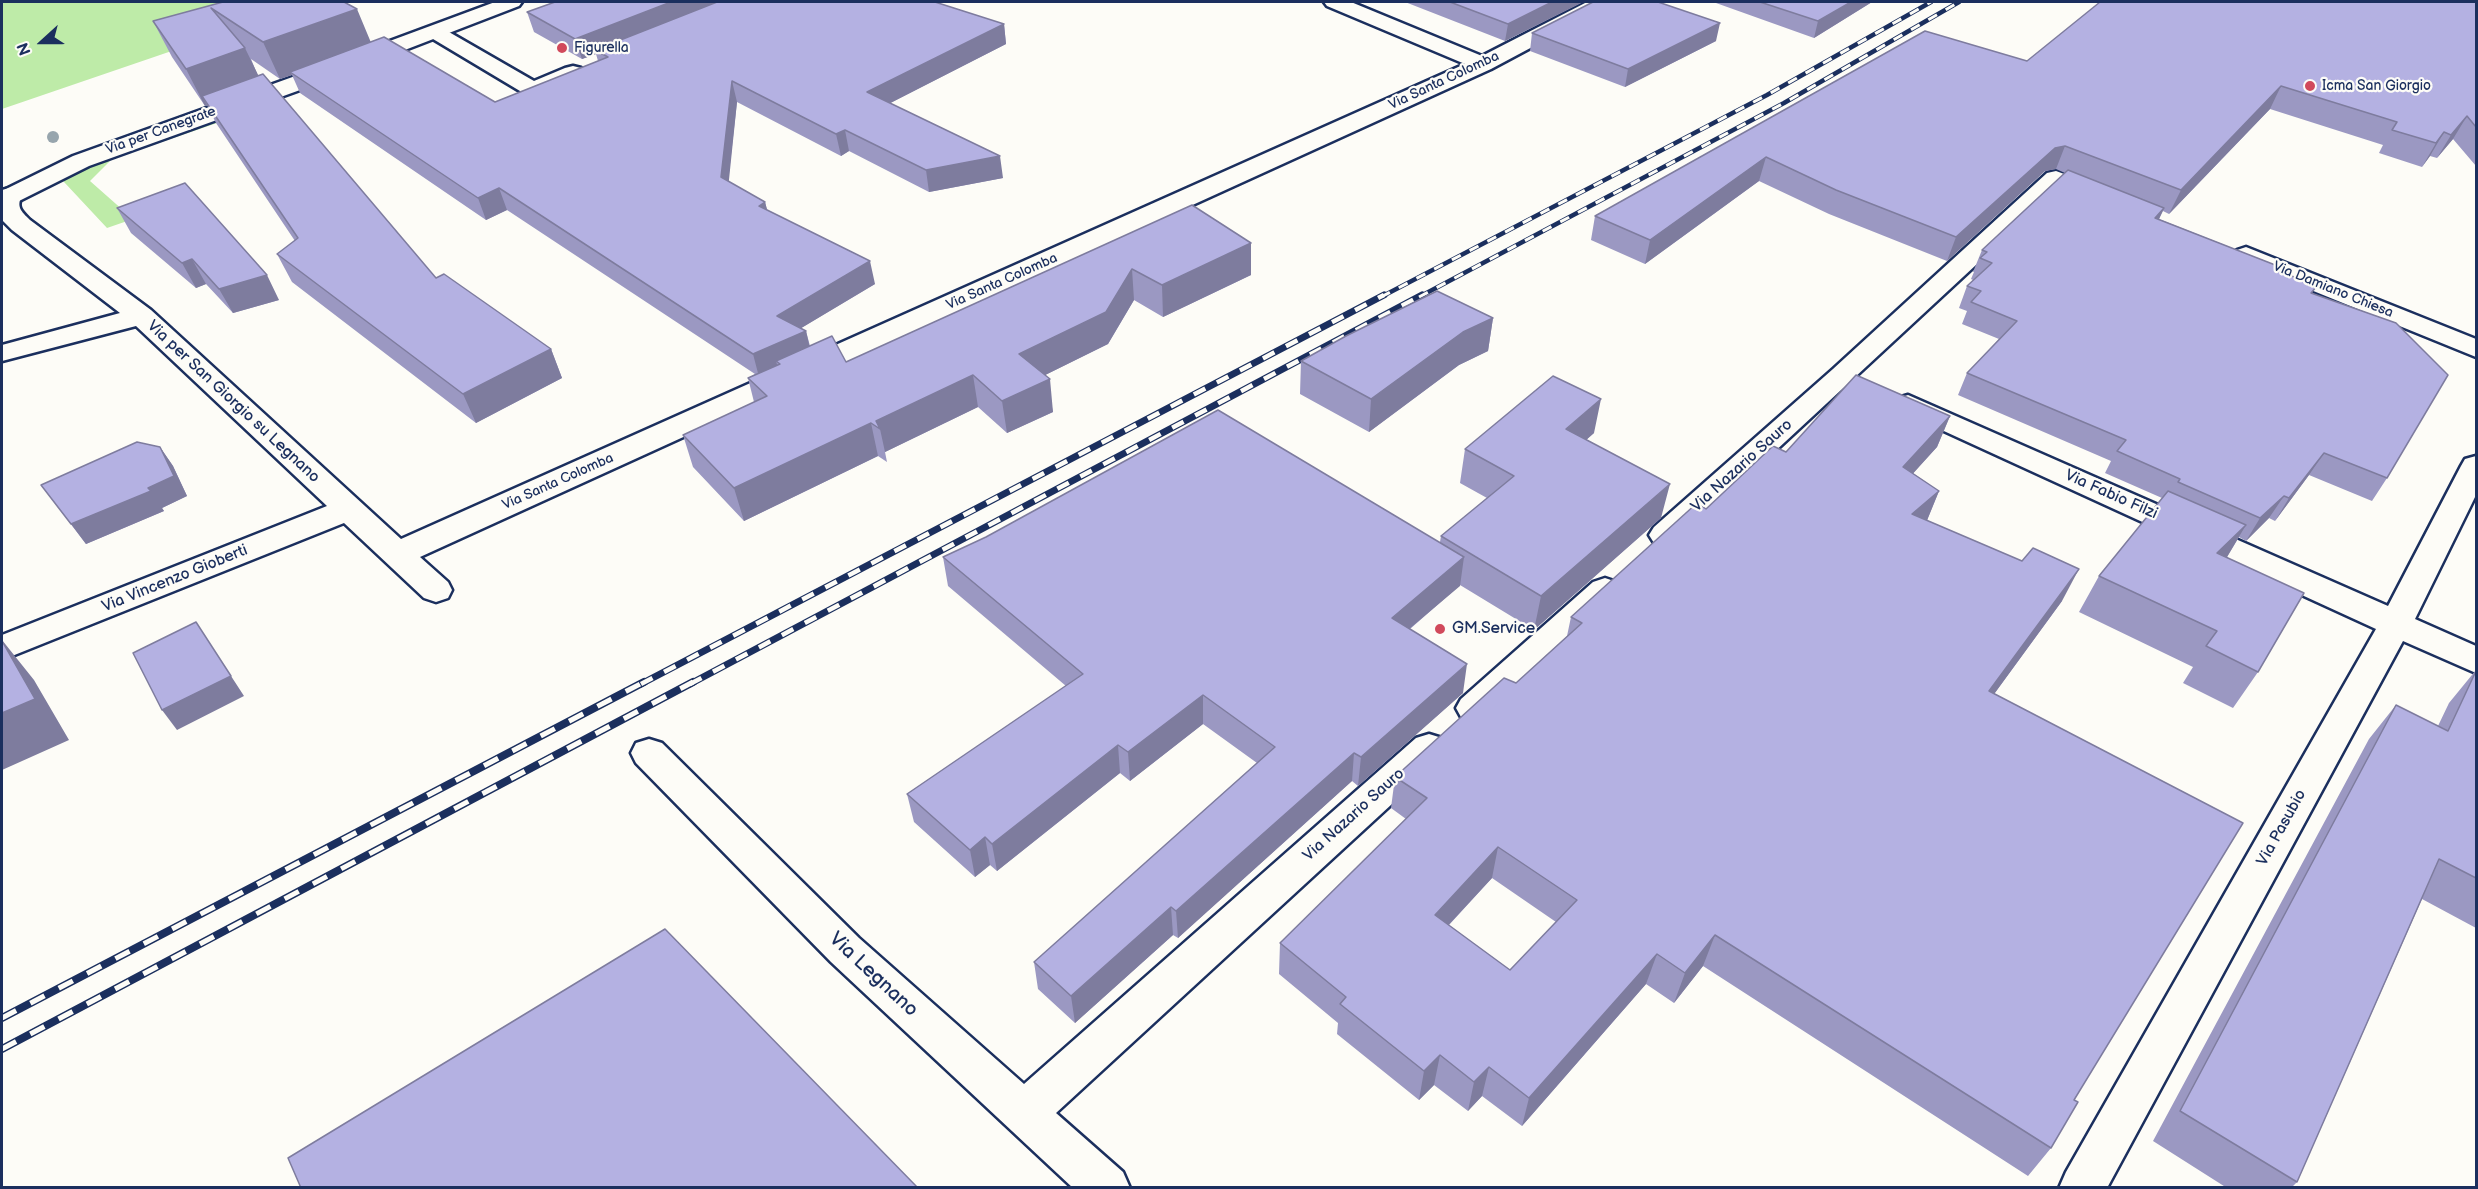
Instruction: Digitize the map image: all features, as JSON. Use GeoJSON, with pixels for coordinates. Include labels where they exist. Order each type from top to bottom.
{"type":"FeatureCollection","features":[{"type":"Feature","properties":{"kind":"street","name":"Via per Canegrate"},"geometry":{"type":"LineString","coordinates":[[4,188],[512,2]]}},
{"type":"Feature","properties":{"kind":"street"},"geometry":{"type":"LineString","coordinates":[[1334,2],[1483,64]]}},
{"type":"Feature","properties":{"kind":"street","name":"Via Santa Colomba"},"geometry":{"type":"LineString","coordinates":[[397,554],[1483,64],[1602,2]]}},
{"type":"Feature","properties":{"kind":"street"},"geometry":{"type":"LineString","coordinates":[[435,32],[533,90],[587,68]]}},
{"type":"Feature","properties":{"kind":"street","name":"Via Nazario Sauro"},"geometry":{"type":"LineString","coordinates":[[1024,1113],[1843,375],[2056,178],[2123,205]]}},
{"type":"Feature","properties":{"kind":"street","name":"Via per San Giorgio su Legnano"},"geometry":{"type":"LineString","coordinates":[[4,188],[11,222],[141,316],[436,590]]}},
{"type":"Feature","properties":{"kind":"street","name":"Via Damiano Chiesa"},"geometry":{"type":"LineString","coordinates":[[2222,245],[2476,348]]}},
{"type":"Feature","properties":{"kind":"street"},"geometry":{"type":"LineString","coordinates":[[2,354],[141,316]]}},
{"type":"Feature","properties":{"kind":"street","name":"Via Fabio Filzi"},"geometry":{"type":"LineString","coordinates":[[1843,375],[2476,660]]}},
{"type":"Feature","properties":{"kind":"street","name":"Via Pasubio"},"geometry":{"type":"LineString","coordinates":[[2082,1188],[2396,623],[2476,466]]}},
{"type":"Feature","properties":{"kind":"street","name":"Via Vincenzo Gioberti"},"geometry":{"type":"LineString","coordinates":[[2,648],[349,509]]}},
{"type":"Feature","properties":{"kind":"street","name":"Via Legnano"},"geometry":{"type":"LineString","coordinates":[[649,753],[845,950],[1107,1188]]}},
{"type":"Feature","properties":{"kind":"green space"},"geometry":{"type":"Polygon","coordinates":[[[2,2],[315,2],[2,109],[2,2]]]}},
{"type":"Feature","properties":{"kind":"green space"},"geometry":{"type":"Polygon","coordinates":[[[214,118],[220,122],[112,159],[90,181],[133,219],[107,228],[50,167],[214,118]]]}},
{"type":"Feature","properties":{"kind":"building"},"geometry":{"type":"Polygon","coordinates":[[[223,2],[344,2],[357,9],[263,42],[211,8],[245,48],[186,69],[153,21],[223,2]]]}},
{"type":"Feature","properties":{"kind":"building"},"geometry":{"type":"Polygon","coordinates":[[[555,2],[671,2],[575,39],[527,12],[555,2]]]}},
{"type":"Feature","properties":{"kind":"building"},"geometry":{"type":"Polygon","coordinates":[[[717,2],[935,2],[1004,24],[867,92],[1000,156],[926,170],[845,130],[836,134],[732,81],[721,177],[765,202],[759,206],[870,261],[777,316],[806,331],[753,354],[499,188],[478,198],[290,72],[384,37],[495,102],[608,57],[595,50],[717,2]]]}},
{"type":"Feature","properties":{"kind":"building"},"geometry":{"type":"Polygon","coordinates":[[[1450,2],[1552,2],[1508,24],[1450,2]]]}},
{"type":"Feature","properties":{"kind":"building"},"geometry":{"type":"Polygon","coordinates":[[[1593,2],[1658,2],[1720,23],[1628,69],[1532,33],[1593,2]]]}},
{"type":"Feature","properties":{"kind":"building"},"geometry":{"type":"Polygon","coordinates":[[[1760,2],[1851,2],[1818,21],[1760,2]]]}},
{"type":"Feature","properties":{"kind":"building"},"geometry":{"type":"Polygon","coordinates":[[[2100,2],[2476,2],[2476,127],[2467,116],[2451,135],[2444,132],[2436,143],[2392,130],[2397,122],[2281,86],[2181,190],[2065,146],[2055,148],[1956,237],[1836,190],[1766,157],[1650,240],[1595,216],[1925,31],[2027,61],[2100,2]]]}},
{"type":"Feature","properties":{"kind":"building"},"geometry":{"type":"Polygon","coordinates":[[[263,74],[436,278],[444,274],[551,349],[463,394],[277,254],[298,238],[202,96],[263,74]]]}},
{"type":"Feature","properties":{"kind":"building"},"geometry":{"type":"Polygon","coordinates":[[[2068,170],[2164,208],[2155,218],[2288,270],[2284,273],[2317,286],[2311,293],[2396,323],[2448,375],[2387,478],[2324,453],[2289,498],[2284,496],[2260,518],[2178,482],[2180,479],[2117,451],[2126,440],[1967,373],[2017,321],[1971,302],[1981,291],[1967,286],[1992,263],[1980,258],[1987,252],[1982,250],[2068,170]]]}},
{"type":"Feature","properties":{"kind":"building"},"geometry":{"type":"Polygon","coordinates":[[[185,183],[267,275],[219,289],[192,259],[182,263],[117,208],[185,183]]]}},
{"type":"Feature","properties":{"kind":"building"},"geometry":{"type":"Polygon","coordinates":[[[1192,205],[1251,243],[1162,285],[1132,269],[1106,312],[1019,354],[1050,379],[1002,401],[973,375],[876,421],[880,429],[871,423],[734,488],[683,435],[767,396],[748,378],[780,364],[776,361],[832,336],[846,362],[1192,205]]]}},
{"type":"Feature","properties":{"kind":"building"},"geometry":{"type":"Polygon","coordinates":[[[1437,291],[1493,318],[1463,332],[1371,399],[1301,361],[1346,336],[1437,291]]]}},
{"type":"Feature","properties":{"kind":"building"},"geometry":{"type":"Polygon","coordinates":[[[1856,375],[1950,416],[1903,467],[1939,491],[1912,514],[2022,561],[2033,548],[2079,569],[1989,691],[2243,823],[2074,1100],[2078,1102],[2051,1148],[1715,935],[1685,973],[1657,954],[1529,1098],[1489,1067],[1474,1082],[1440,1055],[1424,1071],[1340,1004],[1346,997],[1280,943],[1427,798],[1395,777],[1504,678],[1516,683],[1582,623],[1571,617],[1697,503],[1706,509],[1773,446],[1786,452],[1856,375]],[[1498,847],[1435,915],[1510,970],[1577,900],[1498,847]]]}},
{"type":"Feature","properties":{"kind":"building"},"geometry":{"type":"Polygon","coordinates":[[[1553,376],[1601,399],[1566,429],[1670,484],[1541,596],[1441,536],[1514,476],[1465,449],[1553,376]]]}},
{"type":"Feature","properties":{"kind":"building"},"geometry":{"type":"Polygon","coordinates":[[[1218,410],[1464,557],[1392,618],[1467,664],[1361,757],[1354,753],[1176,911],[1171,907],[1071,996],[1034,962],[1275,747],[1203,695],[1128,752],[1118,745],[992,844],[985,837],[970,850],[907,794],[1083,674],[943,557],[986,537],[1218,410]]]}},
{"type":"Feature","properties":{"kind":"building"},"geometry":{"type":"Polygon","coordinates":[[[137,442],[160,447],[174,476],[148,488],[151,491],[71,524],[41,485],[137,442]]]}},
{"type":"Feature","properties":{"kind":"building"},"geometry":{"type":"Polygon","coordinates":[[[2168,491],[2246,525],[2217,553],[2304,593],[2258,672],[2206,646],[2217,631],[2099,576],[2168,491]]]}},
{"type":"Feature","properties":{"kind":"building"},"geometry":{"type":"Polygon","coordinates":[[[196,622],[231,676],[162,710],[133,653],[196,622]]]}},
{"type":"Feature","properties":{"kind":"building"},"geometry":{"type":"Polygon","coordinates":[[[2,641],[35,699],[2,713],[2,641]]]}},
{"type":"Feature","properties":{"kind":"building"},"geometry":{"type":"Polygon","coordinates":[[[2476,671],[2476,878],[2439,859],[2297,1182],[2180,1111],[2396,705],[2448,731],[2476,671]]]}},
{"type":"Feature","properties":{"kind":"building"},"geometry":{"type":"Polygon","coordinates":[[[665,929],[918,1188],[301,1188],[288,1158],[665,929]]]}},
{"type":"Feature","properties":{"kind":"railway"},"geometry":{"type":"LineString","coordinates":[[1381,297],[1767,95],[1931,2]]}},
{"type":"Feature","properties":{"kind":"railway"},"geometry":{"type":"LineString","coordinates":[[1419,297],[1784,103],[1959,2]]}},
{"type":"Feature","properties":{"kind":"railway"},"geometry":{"type":"LineString","coordinates":[[641,684],[1384,295]]}},
{"type":"Feature","properties":{"kind":"railway"},"geometry":{"type":"LineString","coordinates":[[690,684],[1422,295]]}},
{"type":"Feature","properties":{"kind":"railway"},"geometry":{"type":"LineString","coordinates":[[2,1018],[644,682]]}},
{"type":"Feature","properties":{"kind":"railway"},"geometry":{"type":"LineString","coordinates":[[2,1049],[693,682]]}},
{"type":"Feature","properties":{"kind":"place","name":"Figurella"},"geometry":{"type":"Point","coordinates":[562,48]}},
{"type":"Feature","properties":{"kind":"place","name":"Icma San Giorgio"},"geometry":{"type":"Point","coordinates":[2310,86]}},
{"type":"Feature","properties":{"kind":"place","name":"GM.Service"},"geometry":{"type":"Point","coordinates":[1440,629]}}]}
